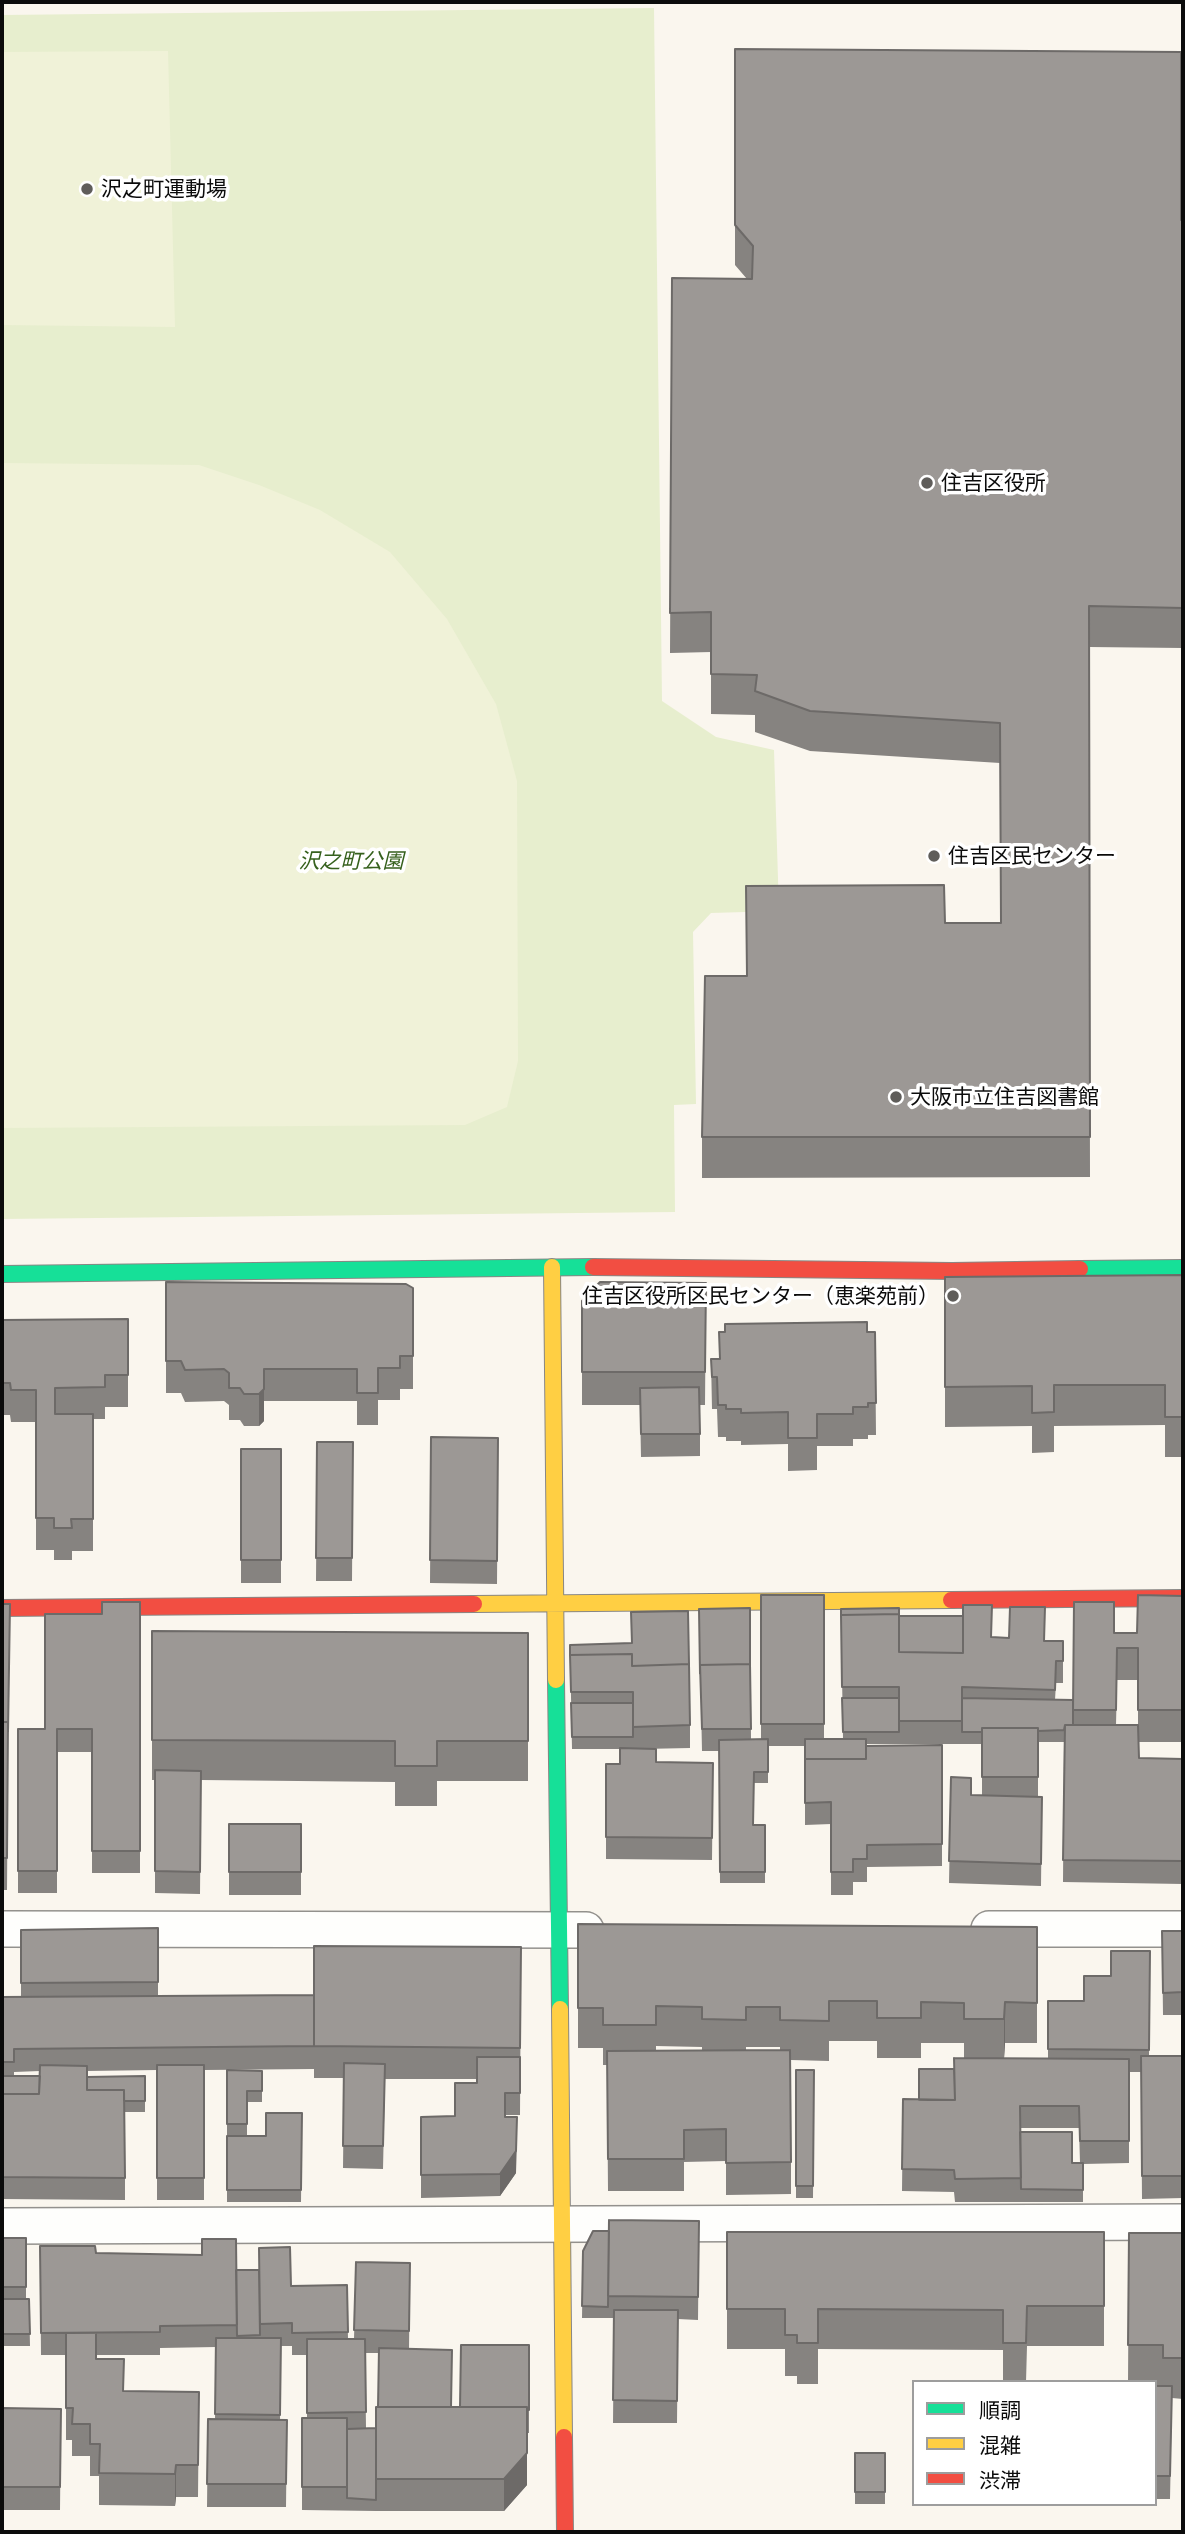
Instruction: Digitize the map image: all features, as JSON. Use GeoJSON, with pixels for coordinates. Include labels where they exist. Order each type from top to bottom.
{"type":"FeatureCollection","features":[{"type":"Feature","properties":{"kind":"street"},"geometry":{"type":"LineString","coordinates":[[2,1274],[552,1268],[952,1271],[1183,1268]]}},
{"type":"Feature","properties":{"kind":"street"},"geometry":{"type":"LineString","coordinates":[[552,1268],[565,2532]]}},
{"type":"Feature","properties":{"kind":"street"},"geometry":{"type":"LineString","coordinates":[[2,1608],[1183,1598]]}},
{"type":"Feature","properties":{"kind":"street"},"geometry":{"type":"LineString","coordinates":[[2,1929],[615,1930]]}},
{"type":"Feature","properties":{"kind":"street"},"geometry":{"type":"LineString","coordinates":[[961,1929],[1183,1929]]}},
{"type":"Feature","properties":{"kind":"street"},"geometry":{"type":"LineString","coordinates":[[2,2227],[1183,2222]]}},
{"type":"Feature","properties":{"kind":"green space","name":"沢之町公園"},"geometry":{"type":"Polygon","coordinates":[[[654,8],[662,701],[716,737],[774,750],[779,911],[711,913],[693,932],[696,1104],[674,1105],[675,1212],[2,1219],[2,15],[654,8]]]}},
{"type":"Feature","properties":{"kind":"green space","name":"沢之町運動場"},"geometry":{"type":"Polygon","coordinates":[[[168,51],[175,327],[2,325],[2,52],[168,51]]]}},
{"type":"Feature","properties":{"kind":"green space"},"geometry":{"type":"Polygon","coordinates":[[[2,463],[199,465],[259,485],[320,510],[390,552],[447,619],[496,704],[517,781],[518,1061],[507,1107],[465,1125],[2,1128],[2,463]]]}},
{"type":"Feature","properties":{"kind":"building","name":"住吉区役所"},"geometry":{"type":"Polygon","coordinates":[[[735,49],[1181,52],[1183,608],[1089,606],[1090,1137],[702,1137],[705,976],[747,976],[746,886],[944,885],[945,923],[1001,923],[1000,723],[810,711],[755,691],[757,675],[711,674],[711,612],[670,613],[672,278],[752,279],[753,246],[735,225],[735,49]]]}},
{"type":"Feature","properties":{"kind":"building"},"geometry":{"type":"Polygon","coordinates":[[[1183,1275],[1183,1417],[1165,1417],[1165,1385],[1054,1385],[1054,1412],[1032,1413],[1032,1386],[945,1387],[945,1277],[1183,1275]]]}},
{"type":"Feature","properties":{"kind":"building"},"geometry":{"type":"Polygon","coordinates":[[[166,1282],[406,1284],[413,1288],[413,1356],[400,1356],[400,1368],[378,1368],[378,1393],[357,1393],[357,1369],[264,1369],[264,1389],[259,1394],[244,1394],[240,1388],[229,1388],[229,1373],[224,1369],[185,1370],[181,1361],[166,1361],[166,1282]]]}},
{"type":"Feature","properties":{"kind":"building"},"geometry":{"type":"Polygon","coordinates":[[[600,1282],[706,1283],[705,1372],[582,1372],[582,1301],[600,1282]]]}},
{"type":"Feature","properties":{"kind":"building"},"geometry":{"type":"Polygon","coordinates":[[[128,1319],[128,1375],[105,1375],[105,1387],[55,1388],[55,1414],[93,1414],[93,1519],[71,1519],[72,1528],[54,1528],[54,1518],[36,1518],[36,1390],[11,1390],[10,1383],[2,1383],[2,1320],[128,1319]]]}},
{"type":"Feature","properties":{"kind":"building"},"geometry":{"type":"Polygon","coordinates":[[[867,1322],[867,1332],[875,1332],[876,1403],[868,1403],[868,1407],[853,1407],[853,1414],[817,1414],[817,1438],[788,1438],[788,1412],[741,1413],[741,1409],[726,1409],[726,1405],[718,1405],[717,1377],[712,1377],[711,1359],[720,1359],[719,1332],[725,1332],[725,1324],[867,1322]]]}},
{"type":"Feature","properties":{"kind":"building"},"geometry":{"type":"Polygon","coordinates":[[[699,1387],[700,1434],[641,1434],[640,1388],[699,1387]]]}},
{"type":"Feature","properties":{"kind":"building"},"geometry":{"type":"Polygon","coordinates":[[[431,1437],[498,1438],[497,1561],[430,1560],[431,1437]]]}},
{"type":"Feature","properties":{"kind":"building"},"geometry":{"type":"Polygon","coordinates":[[[317,1442],[353,1442],[352,1558],[316,1558],[317,1442]]]}},
{"type":"Feature","properties":{"kind":"building"},"geometry":{"type":"Polygon","coordinates":[[[241,1449],[281,1449],[281,1560],[241,1560],[241,1449]]]}},
{"type":"Feature","properties":{"kind":"building"},"geometry":{"type":"Polygon","coordinates":[[[761,1595],[824,1595],[824,1724],[761,1724],[761,1595]]]}},
{"type":"Feature","properties":{"kind":"building"},"geometry":{"type":"Polygon","coordinates":[[[1138,1595],[1183,1596],[1183,1710],[1138,1710],[1138,1648],[1117,1648],[1116,1710],[1073,1710],[1074,1602],[1114,1602],[1114,1633],[1137,1633],[1138,1595]]]}},
{"type":"Feature","properties":{"kind":"building"},"geometry":{"type":"Polygon","coordinates":[[[102,1602],[140,1602],[140,1851],[92,1851],[92,1729],[57,1729],[57,1871],[18,1871],[18,1729],[45,1729],[45,1614],[102,1614],[102,1602]]]}},
{"type":"Feature","properties":{"kind":"building"},"geometry":{"type":"Polygon","coordinates":[[[2,1604],[10,1604],[8,1732],[8,1722],[2,1722],[2,1604]]]}},
{"type":"Feature","properties":{"kind":"building"},"geometry":{"type":"Polygon","coordinates":[[[963,1605],[992,1605],[991,1637],[1009,1638],[1010,1607],[1045,1607],[1044,1641],[1063,1641],[1063,1661],[1056,1661],[1055,1690],[962,1687],[962,1721],[899,1721],[899,1687],[842,1687],[841,1615],[899,1614],[899,1652],[963,1653],[963,1605]]]}},
{"type":"Feature","properties":{"kind":"building"},"geometry":{"type":"Polygon","coordinates":[[[750,1608],[750,1664],[700,1665],[700,1674],[699,1609],[750,1608]]]}},
{"type":"Feature","properties":{"kind":"building"},"geometry":{"type":"Polygon","coordinates":[[[899,1608],[899,1614],[841,1615],[841,1609],[899,1608]]]}},
{"type":"Feature","properties":{"kind":"building"},"geometry":{"type":"Polygon","coordinates":[[[688,1611],[689,1664],[632,1666],[632,1654],[570,1655],[570,1645],[632,1643],[631,1612],[688,1611]]]}},
{"type":"Feature","properties":{"kind":"building"},"geometry":{"type":"Polygon","coordinates":[[[899,1616],[963,1616],[963,1653],[899,1652],[899,1616]]]}},
{"type":"Feature","properties":{"kind":"building"},"geometry":{"type":"Polygon","coordinates":[[[152,1631],[528,1633],[528,1741],[437,1741],[437,1766],[395,1766],[395,1741],[152,1740],[152,1631]]]}},
{"type":"Feature","properties":{"kind":"building"},"geometry":{"type":"Polygon","coordinates":[[[632,1654],[632,1666],[689,1664],[690,1725],[633,1727],[633,1692],[571,1692],[570,1655],[632,1654]]]}},
{"type":"Feature","properties":{"kind":"building"},"geometry":{"type":"Polygon","coordinates":[[[750,1664],[751,1729],[702,1729],[700,1665],[750,1664]]]}},
{"type":"Feature","properties":{"kind":"building"},"geometry":{"type":"Polygon","coordinates":[[[842,1698],[899,1698],[899,1732],[843,1732],[842,1698]]]}},
{"type":"Feature","properties":{"kind":"building"},"geometry":{"type":"Polygon","coordinates":[[[962,1698],[1073,1700],[1073,1725],[1065,1725],[1064,1730],[982,1728],[982,1732],[962,1732],[962,1698]]]}},
{"type":"Feature","properties":{"kind":"building"},"geometry":{"type":"Polygon","coordinates":[[[571,1703],[633,1703],[633,1737],[572,1737],[571,1703]]]}},
{"type":"Feature","properties":{"kind":"building"},"geometry":{"type":"Polygon","coordinates":[[[2,1722],[8,1722],[7,1858],[2,1858],[2,1722]]]}},
{"type":"Feature","properties":{"kind":"building"},"geometry":{"type":"Polygon","coordinates":[[[1065,1725],[1138,1725],[1139,1758],[1183,1759],[1183,1861],[1063,1860],[1065,1725]]]}},
{"type":"Feature","properties":{"kind":"building"},"geometry":{"type":"Polygon","coordinates":[[[982,1728],[1038,1728],[1038,1777],[982,1777],[982,1728]]]}},
{"type":"Feature","properties":{"kind":"building"},"geometry":{"type":"Polygon","coordinates":[[[768,1739],[768,1772],[754,1772],[753,1825],[765,1825],[765,1872],[720,1872],[719,1740],[768,1739]]]}},
{"type":"Feature","properties":{"kind":"building"},"geometry":{"type":"Polygon","coordinates":[[[805,1739],[866,1739],[866,1759],[805,1759],[805,1739]]]}},
{"type":"Feature","properties":{"kind":"building"},"geometry":{"type":"Polygon","coordinates":[[[942,1745],[942,1844],[867,1845],[867,1859],[853,1859],[853,1872],[831,1872],[831,1802],[805,1803],[805,1759],[866,1759],[866,1746],[942,1745]]]}},
{"type":"Feature","properties":{"kind":"building"},"geometry":{"type":"Polygon","coordinates":[[[620,1748],[656,1749],[656,1762],[713,1763],[712,1838],[606,1837],[606,1764],[620,1764],[620,1748]]]}},
{"type":"Feature","properties":{"kind":"building"},"geometry":{"type":"Polygon","coordinates":[[[155,1770],[201,1771],[200,1872],[155,1871],[155,1770]]]}},
{"type":"Feature","properties":{"kind":"building"},"geometry":{"type":"Polygon","coordinates":[[[951,1777],[971,1778],[971,1795],[1042,1797],[1041,1864],[949,1861],[951,1777]]]}},
{"type":"Feature","properties":{"kind":"building"},"geometry":{"type":"Polygon","coordinates":[[[229,1824],[301,1824],[301,1872],[229,1872],[229,1824]]]}},
{"type":"Feature","properties":{"kind":"building"},"geometry":{"type":"Polygon","coordinates":[[[578,1924],[1037,1927],[1037,2003],[1005,2002],[1004,2019],[964,2019],[964,2003],[921,2002],[921,2018],[877,2018],[877,2001],[829,2001],[829,2021],[780,2020],[780,2007],[746,2007],[746,2020],[702,2019],[702,2007],[656,2006],[656,2025],[603,2025],[603,2008],[578,2008],[578,1924]]]}},
{"type":"Feature","properties":{"kind":"building"},"geometry":{"type":"Polygon","coordinates":[[[158,1928],[158,1982],[21,1983],[21,1930],[158,1928]]]}},
{"type":"Feature","properties":{"kind":"building"},"geometry":{"type":"Polygon","coordinates":[[[1162,1931],[1183,1931],[1183,1992],[1163,1993],[1162,1931]]]}},
{"type":"Feature","properties":{"kind":"building"},"geometry":{"type":"Polygon","coordinates":[[[3,1943],[3,1997],[2,1997],[3,1943]]]}},
{"type":"Feature","properties":{"kind":"building"},"geometry":{"type":"Polygon","coordinates":[[[314,1946],[521,1947],[520,2048],[314,2046],[314,1946]]]}},
{"type":"Feature","properties":{"kind":"building"},"geometry":{"type":"Polygon","coordinates":[[[1111,1951],[1150,1951],[1149,2050],[1048,2049],[1048,2001],[1084,2001],[1084,1976],[1111,1976],[1111,1951]]]}},
{"type":"Feature","properties":{"kind":"building"},"geometry":{"type":"Polygon","coordinates":[[[314,1995],[314,2046],[14,2049],[14,2062],[2,2062],[2,1997],[314,1995]]]}},
{"type":"Feature","properties":{"kind":"building"},"geometry":{"type":"Polygon","coordinates":[[[790,2050],[791,2162],[726,2163],[726,2129],[684,2130],[684,2159],[608,2159],[607,2051],[790,2050]]]}},
{"type":"Feature","properties":{"kind":"building"},"geometry":{"type":"Polygon","coordinates":[[[1141,2056],[1183,2056],[1183,2176],[1142,2176],[1141,2056]]]}},
{"type":"Feature","properties":{"kind":"building"},"geometry":{"type":"Polygon","coordinates":[[[477,2057],[520,2057],[520,2093],[505,2093],[505,2117],[517,2117],[516,2151],[500,2174],[421,2175],[421,2117],[455,2116],[455,2083],[477,2083],[477,2057]]]}},
{"type":"Feature","properties":{"kind":"building"},"geometry":{"type":"Polygon","coordinates":[[[954,2058],[1129,2059],[1129,2141],[1080,2141],[1079,2106],[1020,2106],[1021,2178],[955,2179],[954,2170],[902,2169],[903,2099],[955,2100],[954,2058]]]}},
{"type":"Feature","properties":{"kind":"building"},"geometry":{"type":"Polygon","coordinates":[[[344,2063],[385,2064],[383,2146],[343,2146],[344,2063]]]}},
{"type":"Feature","properties":{"kind":"building"},"geometry":{"type":"Polygon","coordinates":[[[40,2065],[87,2066],[87,2090],[124,2090],[125,2178],[2,2177],[2,2094],[39,2094],[40,2065]]]}},
{"type":"Feature","properties":{"kind":"building"},"geometry":{"type":"Polygon","coordinates":[[[157,2065],[204,2065],[204,2178],[157,2178],[157,2065]]]}},
{"type":"Feature","properties":{"kind":"building"},"geometry":{"type":"Polygon","coordinates":[[[919,2069],[954,2069],[955,2100],[919,2100],[919,2069]]]}},
{"type":"Feature","properties":{"kind":"building"},"geometry":{"type":"Polygon","coordinates":[[[227,2070],[262,2071],[262,2091],[247,2091],[247,2124],[227,2124],[227,2070]]]}},
{"type":"Feature","properties":{"kind":"building"},"geometry":{"type":"Polygon","coordinates":[[[796,2070],[814,2070],[813,2186],[796,2186],[796,2070]]]}},
{"type":"Feature","properties":{"kind":"building"},"geometry":{"type":"Polygon","coordinates":[[[2,2076],[40,2076],[39,2094],[2,2094],[2,2076]]]}},
{"type":"Feature","properties":{"kind":"building"},"geometry":{"type":"Polygon","coordinates":[[[145,2076],[145,2101],[124,2101],[124,2090],[87,2090],[87,2077],[145,2076]]]}},
{"type":"Feature","properties":{"kind":"building"},"geometry":{"type":"Polygon","coordinates":[[[266,2113],[302,2113],[301,2190],[227,2190],[227,2136],[266,2136],[266,2113]]]}},
{"type":"Feature","properties":{"kind":"building"},"geometry":{"type":"Polygon","coordinates":[[[1020,2132],[1072,2132],[1072,2163],[1083,2163],[1083,2190],[1021,2189],[1020,2132]]]}},
{"type":"Feature","properties":{"kind":"building"},"geometry":{"type":"Polygon","coordinates":[[[609,2220],[699,2221],[698,2297],[608,2296],[609,2220]]]}},
{"type":"Feature","properties":{"kind":"building"},"geometry":{"type":"Polygon","coordinates":[[[593,2231],[609,2231],[608,2307],[582,2306],[583,2251],[593,2231]]]}},
{"type":"Feature","properties":{"kind":"building"},"geometry":{"type":"Polygon","coordinates":[[[727,2232],[1104,2232],[1104,2306],[1027,2306],[1026,2343],[1003,2343],[1003,2310],[818,2309],[818,2343],[797,2343],[797,2335],[785,2335],[785,2309],[727,2309],[727,2232]]]}},
{"type":"Feature","properties":{"kind":"building"},"geometry":{"type":"Polygon","coordinates":[[[1129,2233],[1183,2233],[1183,2358],[1163,2358],[1163,2345],[1128,2345],[1129,2233]]]}},
{"type":"Feature","properties":{"kind":"building"},"geometry":{"type":"Polygon","coordinates":[[[2,2238],[26,2238],[26,2287],[2,2287],[2,2238]]]}},
{"type":"Feature","properties":{"kind":"building"},"geometry":{"type":"Polygon","coordinates":[[[202,2239],[236,2239],[237,2325],[160,2326],[160,2332],[41,2333],[40,2246],[95,2246],[96,2253],[202,2255],[202,2239]]]}},
{"type":"Feature","properties":{"kind":"building"},"geometry":{"type":"Polygon","coordinates":[[[290,2247],[291,2286],[347,2285],[348,2332],[292,2333],[292,2323],[260,2324],[259,2248],[290,2247]]]}},
{"type":"Feature","properties":{"kind":"building"},"geometry":{"type":"Polygon","coordinates":[[[356,2262],[410,2263],[409,2331],[354,2330],[356,2262]]]}},
{"type":"Feature","properties":{"kind":"building"},"geometry":{"type":"Polygon","coordinates":[[[236,2270],[259,2270],[260,2335],[237,2336],[236,2270]]]}},
{"type":"Feature","properties":{"kind":"building"},"geometry":{"type":"Polygon","coordinates":[[[2,2299],[29,2299],[30,2334],[2,2334],[2,2299]]]}},
{"type":"Feature","properties":{"kind":"building"},"geometry":{"type":"Polygon","coordinates":[[[614,2310],[678,2310],[677,2401],[613,2400],[614,2310]]]}},
{"type":"Feature","properties":{"kind":"building"},"geometry":{"type":"Polygon","coordinates":[[[66,2333],[96,2333],[96,2359],[124,2359],[123,2391],[199,2392],[198,2465],[176,2465],[175,2474],[99,2473],[100,2444],[90,2444],[90,2424],[72,2424],[73,2408],[66,2408],[66,2333]]]}},
{"type":"Feature","properties":{"kind":"building"},"geometry":{"type":"Polygon","coordinates":[[[216,2338],[281,2338],[280,2415],[215,2414],[216,2338]]]}},
{"type":"Feature","properties":{"kind":"building"},"geometry":{"type":"Polygon","coordinates":[[[307,2339],[365,2339],[366,2412],[307,2413],[307,2339]]]}},
{"type":"Feature","properties":{"kind":"building"},"geometry":{"type":"Polygon","coordinates":[[[461,2345],[529,2345],[529,2410],[527,2407],[460,2407],[461,2345]]]}},
{"type":"Feature","properties":{"kind":"building"},"geometry":{"type":"Polygon","coordinates":[[[379,2348],[452,2350],[451,2407],[378,2407],[379,2348]]]}},
{"type":"Feature","properties":{"kind":"building"},"geometry":{"type":"Polygon","coordinates":[[[1157,2386],[1172,2386],[1170,2476],[1157,2476],[1157,2386]]]}},
{"type":"Feature","properties":{"kind":"building"},"geometry":{"type":"Polygon","coordinates":[[[376,2407],[527,2407],[527,2453],[504,2479],[376,2479],[376,2407]]]}},
{"type":"Feature","properties":{"kind":"building"},"geometry":{"type":"Polygon","coordinates":[[[2,2408],[61,2409],[60,2487],[2,2487],[2,2408]]]}},
{"type":"Feature","properties":{"kind":"building"},"geometry":{"type":"Polygon","coordinates":[[[302,2418],[347,2418],[347,2487],[302,2487],[302,2418]]]}},
{"type":"Feature","properties":{"kind":"building"},"geometry":{"type":"Polygon","coordinates":[[[208,2419],[287,2420],[286,2484],[207,2484],[208,2419]]]}},
{"type":"Feature","properties":{"kind":"building"},"geometry":{"type":"Polygon","coordinates":[[[376,2428],[376,2500],[347,2498],[347,2429],[376,2428]]]}},
{"type":"Feature","properties":{"kind":"building"},"geometry":{"type":"Polygon","coordinates":[[[855,2453],[885,2453],[885,2492],[855,2492],[855,2453]]]}},
{"type":"Feature","properties":{"kind":"traffic: fast"},"geometry":{"type":"LineString","coordinates":[[2,1274],[593,1267]]}},
{"type":"Feature","properties":{"kind":"traffic: fast"},"geometry":{"type":"LineString","coordinates":[[1080,1269],[1183,1268]]}},
{"type":"Feature","properties":{"kind":"traffic: fast"},"geometry":{"type":"LineString","coordinates":[[556,1680],[560,2009]]}},
{"type":"Feature","properties":{"kind":"traffic: slow"},"geometry":{"type":"LineString","coordinates":[[552,1267],[556,1680]]}},
{"type":"Feature","properties":{"kind":"traffic: slow"},"geometry":{"type":"LineString","coordinates":[[474,1604],[951,1600]]}},
{"type":"Feature","properties":{"kind":"traffic: slow"},"geometry":{"type":"LineString","coordinates":[[560,2009],[564,2437]]}},
{"type":"Feature","properties":{"kind":"traffic: jam"},"geometry":{"type":"LineString","coordinates":[[593,1267],[952,1271],[1080,1269]]}},
{"type":"Feature","properties":{"kind":"traffic: jam"},"geometry":{"type":"LineString","coordinates":[[951,1600],[1183,1598]]}},
{"type":"Feature","properties":{"kind":"traffic: jam"},"geometry":{"type":"LineString","coordinates":[[2,1608],[474,1604]]}},
{"type":"Feature","properties":{"kind":"traffic: jam"},"geometry":{"type":"LineString","coordinates":[[564,2437],[565,2532]]}},
{"type":"Feature","properties":{"kind":"place","name":"沢之町運動場"},"geometry":{"type":"Point","coordinates":[87,189]}},
{"type":"Feature","properties":{"kind":"place","name":"住吉区役所"},"geometry":{"type":"Point","coordinates":[927,483]}},
{"type":"Feature","properties":{"kind":"place","name":"住吉区民センター"},"geometry":{"type":"Point","coordinates":[934,856]}},
{"type":"Feature","properties":{"kind":"place","name":"大阪市立住吉図書館"},"geometry":{"type":"Point","coordinates":[896,1097]}},
{"type":"Feature","properties":{"kind":"place","name":"住吉区役所区民センター（恵楽苑前）"},"geometry":{"type":"Point","coordinates":[953,1296]}}]}
